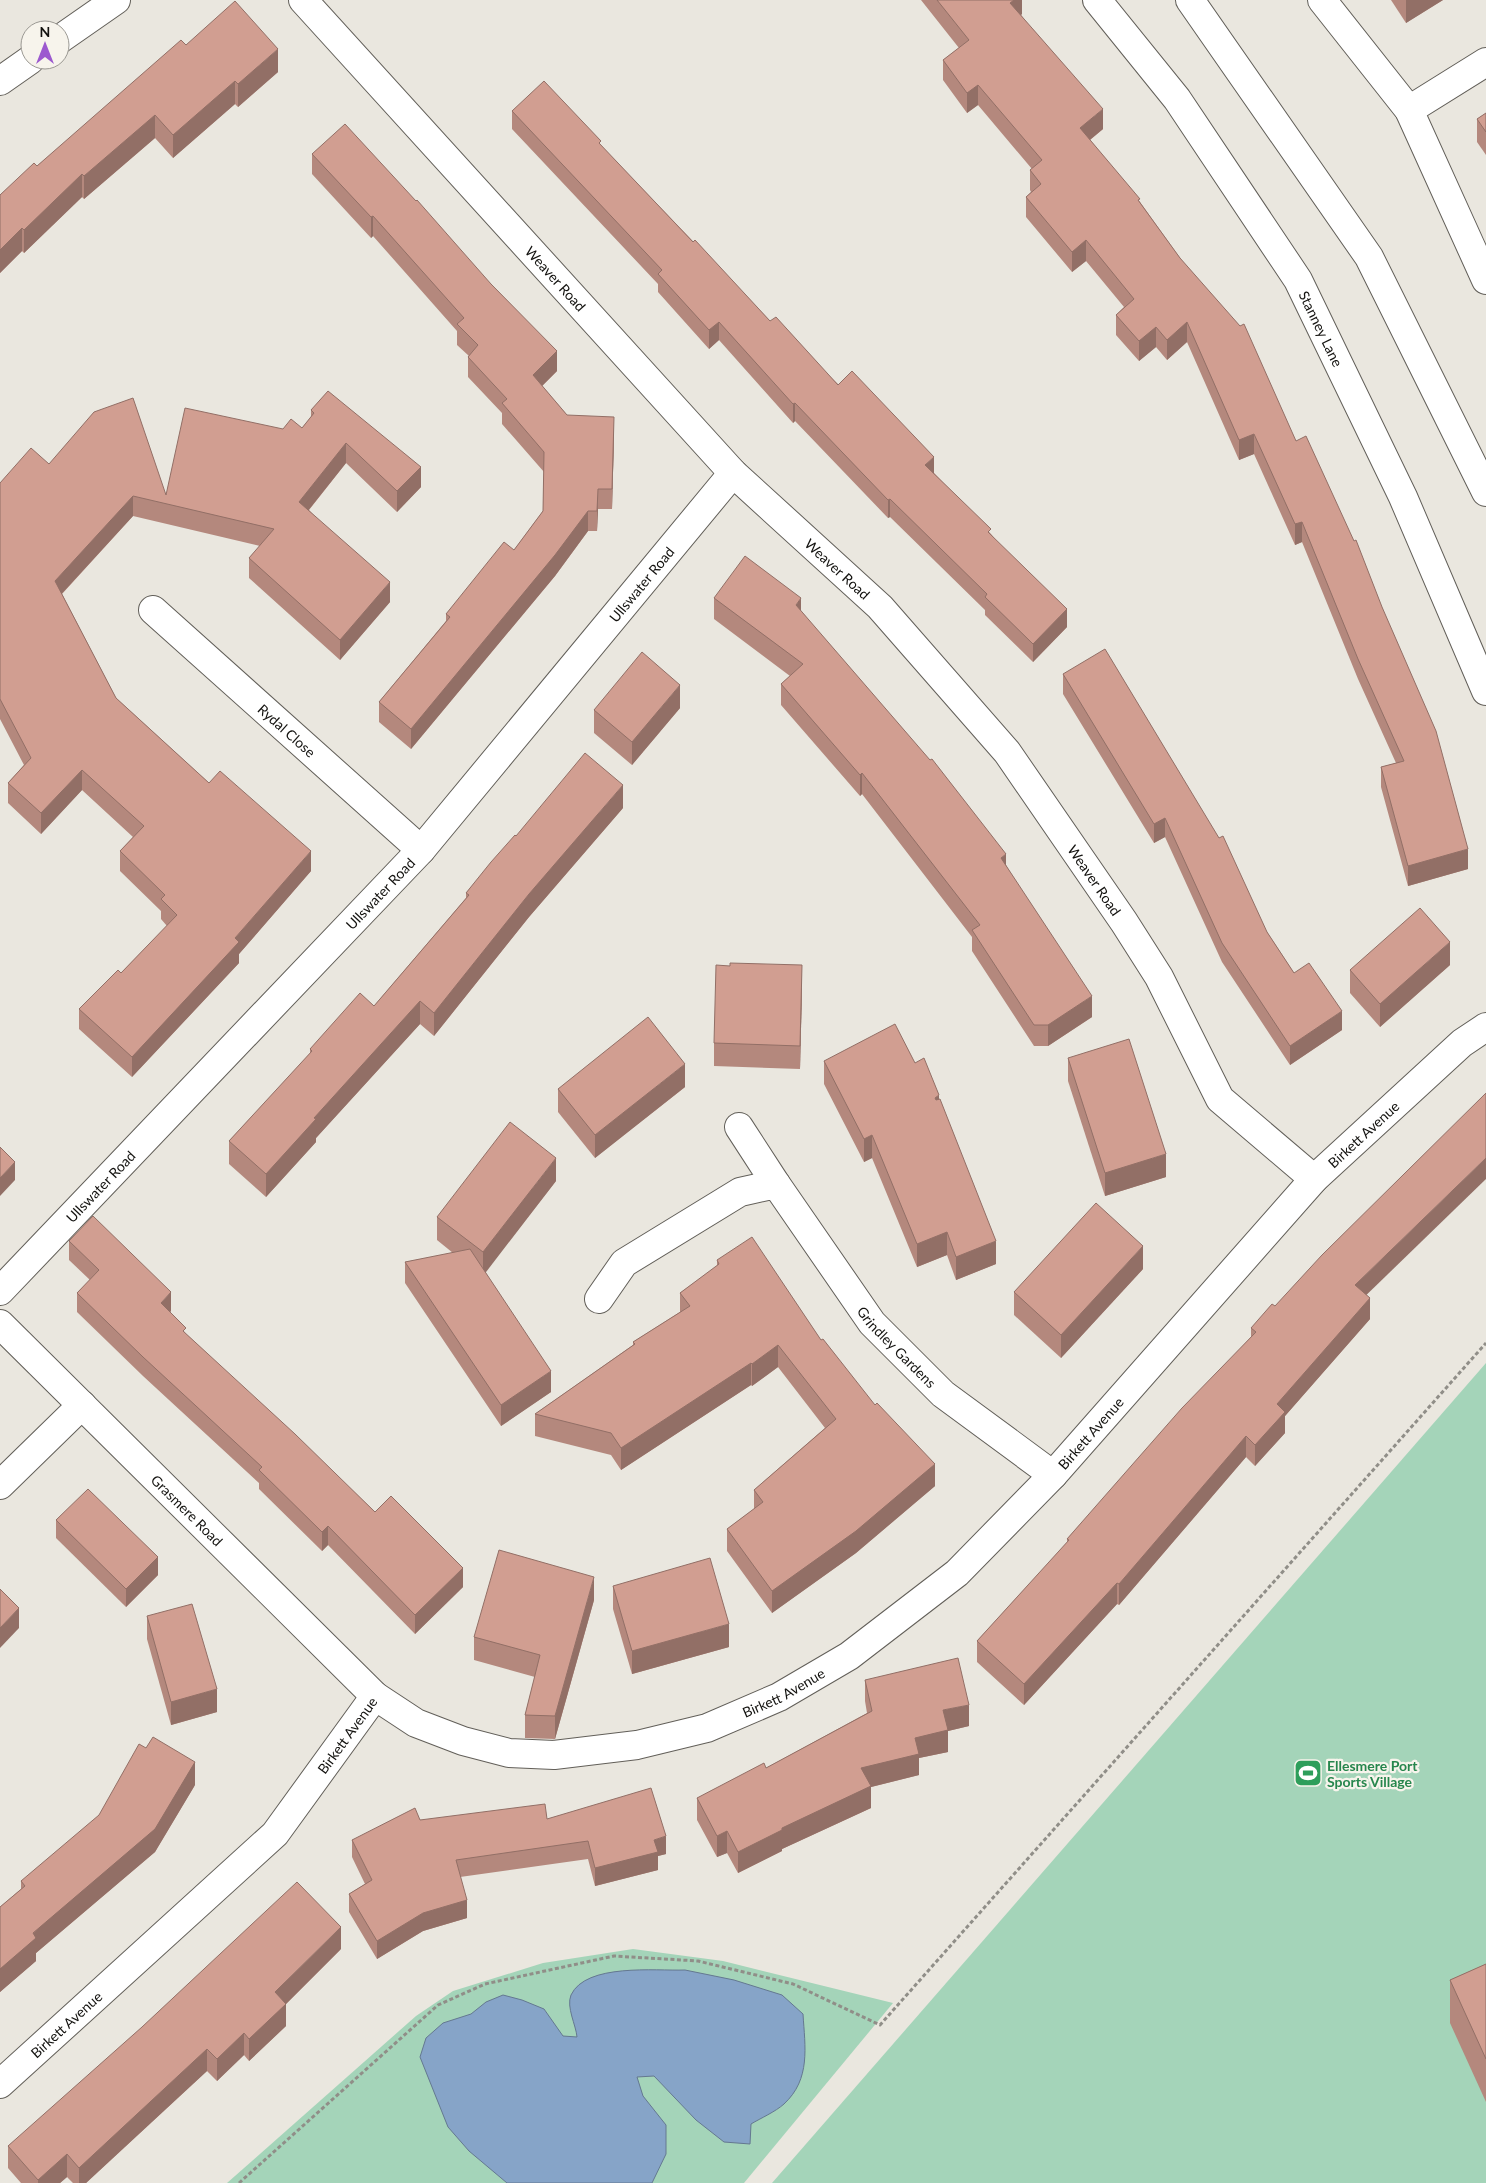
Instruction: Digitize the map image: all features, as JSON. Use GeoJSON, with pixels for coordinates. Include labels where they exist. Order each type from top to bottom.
{"type":"FeatureCollection","features":[{"type":"Feature","properties":{"kind":"street"},"geometry":{"type":"LineString","coordinates":[[70,32],[116,0]]}},
{"type":"Feature","properties":{"kind":"street","name":"Weaver Road"},"geometry":{"type":"LineString","coordinates":[[303,0],[733,473],[880,607],[1007,752],[1124,922],[1159,977],[1220,1098],[1314,1179]]}},
{"type":"Feature","properties":{"kind":"street","name":"Stanney Lane"},"geometry":{"type":"LineString","coordinates":[[1097,0],[1177,98],[1298,280],[1403,497],[1486,691]]}},
{"type":"Feature","properties":{"kind":"street"},"geometry":{"type":"LineString","coordinates":[[1190,0],[1369,257],[1486,492]]}},
{"type":"Feature","properties":{"kind":"street"},"geometry":{"type":"LineString","coordinates":[[1322,0],[1409,110],[1486,280]]}},
{"type":"Feature","properties":{"kind":"street"},"geometry":{"type":"LineString","coordinates":[[1409,110],[1486,62]]}},
{"type":"Feature","properties":{"kind":"street"},"geometry":{"type":"LineString","coordinates":[[0,81],[20,67]]}},
{"type":"Feature","properties":{"kind":"street","name":"Ullswater Road"},"geometry":{"type":"LineString","coordinates":[[0,1291],[421,850],[733,473]]}},
{"type":"Feature","properties":{"kind":"street","name":"Rydal Close"},"geometry":{"type":"LineString","coordinates":[[153,610],[421,850]]}},
{"type":"Feature","properties":{"kind":"street","name":"Birkett Avenue"},"geometry":{"type":"LineString","coordinates":[[0,2084],[275,1834],[375,1696],[416,1723],[463,1741],[508,1753],[554,1755],[628,1746],[707,1728],[779,1697],[849,1656],[957,1573],[1052,1475],[1314,1179],[1462,1043],[1486,1027]]}},
{"type":"Feature","properties":{"kind":"street","name":"Grindley Gardens"},"geometry":{"type":"LineString","coordinates":[[739,1127],[872,1323],[943,1394],[1052,1475]]}},
{"type":"Feature","properties":{"kind":"street"},"geometry":{"type":"LineString","coordinates":[[599,1298],[624,1263],[740,1192],[776,1184]]}},
{"type":"Feature","properties":{"kind":"street","name":"Grasmere Road"},"geometry":{"type":"LineString","coordinates":[[0,1324],[375,1696]]}},
{"type":"Feature","properties":{"kind":"street"},"geometry":{"type":"LineString","coordinates":[[0,1485],[82,1405]]}},
{"type":"Feature","properties":{"kind":"path"},"geometry":{"type":"LineString","coordinates":[[239,2183],[438,2005],[485,1984],[614,1956],[698,1960],[793,1984],[880,2025],[1486,1343]]}},
{"type":"Feature","properties":{"kind":"green space","name":"Ellesmere Port Sports Village"},"geometry":{"type":"Polygon","coordinates":[[[1486,1363],[1486,2183],[772,2183],[1486,1363]]]}},
{"type":"Feature","properties":{"kind":"green space"},"geometry":{"type":"Polygon","coordinates":[[[633,1949],[723,1961],[893,2003],[744,2183],[227,2183],[416,2016],[453,1991],[543,1963],[633,1949]]]}},
{"type":"Feature","properties":{"kind":"water"},"geometry":{"type":"Polygon","coordinates":[[[640,1970],[685,1970],[734,1980],[782,1995],[803,2014],[805,2050],[799,2084],[784,2104],[751,2124],[750,2144],[724,2142],[696,2120],[654,2076],[637,2077],[643,2096],[666,2125],[666,2154],[652,2183],[507,2183],[469,2151],[448,2127],[420,2057],[426,2038],[443,2023],[471,2014],[486,2002],[503,1995],[544,2009],[563,2036],[577,2037],[570,2010],[570,2000],[571,1995],[579,1985],[591,1978],[606,1973],[640,1970]]]}},
{"type":"Feature","properties":{"kind":"building"},"geometry":{"type":"Polygon","coordinates":[[[937,0],[1014,0],[1010,3],[1103,109],[1080,128],[1140,199],[1138,200],[1180,258],[1240,326],[1244,324],[1296,441],[1306,436],[1354,541],[1356,540],[1382,607],[1436,731],[1468,849],[1408,866],[1381,767],[1404,761],[1358,659],[1302,522],[1295,524],[1254,434],[1239,440],[1187,322],[1167,340],[1156,327],[1139,341],[1116,315],[1134,299],[1086,240],[1072,252],[1026,197],[1041,184],[1030,170],[1042,160],[978,85],[967,93],[943,60],[969,40],[937,0]]]}},
{"type":"Feature","properties":{"kind":"building"},"geometry":{"type":"Polygon","coordinates":[[[235,1],[278,49],[238,84],[235,81],[173,135],[155,115],[84,176],[82,174],[24,230],[22,228],[0,250],[0,195],[34,163],[37,166],[181,40],[186,45],[235,1]]]}},
{"type":"Feature","properties":{"kind":"building"},"geometry":{"type":"Polygon","coordinates":[[[544,81],[601,141],[599,143],[693,242],[695,240],[770,321],[776,317],[838,385],[852,371],[934,457],[925,465],[991,529],[988,532],[1067,609],[1033,644],[985,597],[987,594],[890,499],[888,500],[795,403],[793,404],[719,322],[709,330],[658,274],[662,270],[512,111],[544,81]]]}},
{"type":"Feature","properties":{"kind":"building"},"geometry":{"type":"Polygon","coordinates":[[[1486,113],[1486,132],[1477,119],[1486,113]]]}},
{"type":"Feature","properties":{"kind":"building"},"geometry":{"type":"Polygon","coordinates":[[[345,124],[417,200],[491,284],[557,351],[533,375],[567,415],[614,417],[612,489],[598,489],[597,511],[588,511],[555,555],[411,729],[379,702],[450,617],[446,614],[504,542],[514,550],[543,511],[544,452],[502,403],[507,399],[468,357],[478,345],[457,324],[464,318],[373,216],[371,217],[312,154],[345,124]]]}},
{"type":"Feature","properties":{"kind":"building"},"geometry":{"type":"Polygon","coordinates":[[[328,391],[421,467],[397,491],[346,443],[299,502],[390,582],[340,640],[249,558],[274,529],[133,496],[55,581],[116,698],[209,783],[220,771],[311,851],[235,938],[239,942],[132,1057],[79,1009],[118,970],[121,973],[177,915],[161,899],[165,895],[120,851],[144,826],[82,770],[41,813],[8,783],[31,758],[0,699],[0,483],[31,448],[49,464],[94,412],[133,398],[166,495],[185,408],[283,429],[291,419],[302,428],[314,413],[311,410],[328,391]]]}},
{"type":"Feature","properties":{"kind":"building"},"geometry":{"type":"Polygon","coordinates":[[[745,556],[801,598],[796,605],[930,760],[932,759],[1006,854],[1001,858],[1092,996],[1048,1025],[1034,1025],[972,930],[980,925],[862,773],[860,775],[781,684],[803,664],[714,598],[745,556]]]}},
{"type":"Feature","properties":{"kind":"building"},"geometry":{"type":"Polygon","coordinates":[[[1105,649],[1219,838],[1223,836],[1267,932],[1294,973],[1309,963],[1342,1011],[1290,1046],[1222,943],[1165,818],[1154,824],[1063,674],[1105,649]]]}},
{"type":"Feature","properties":{"kind":"building"},"geometry":{"type":"Polygon","coordinates":[[[642,652],[680,685],[632,742],[594,710],[642,652]]]}},
{"type":"Feature","properties":{"kind":"building"},"geometry":{"type":"Polygon","coordinates":[[[585,753],[623,785],[529,894],[434,1013],[420,1001],[266,1174],[229,1141],[312,1051],[310,1049],[360,993],[374,1006],[469,895],[466,893],[491,862],[516,836],[585,753]]]}},
{"type":"Feature","properties":{"kind":"building"},"geometry":{"type":"Polygon","coordinates":[[[1420,908],[1450,942],[1380,1004],[1350,970],[1420,908]]]}},
{"type":"Feature","properties":{"kind":"building"},"geometry":{"type":"Polygon","coordinates":[[[730,963],[802,965],[800,1046],[714,1043],[716,965],[730,966],[730,963]]]}},
{"type":"Feature","properties":{"kind":"building"},"geometry":{"type":"Polygon","coordinates":[[[648,1017],[685,1064],[595,1135],[558,1089],[648,1017]]]}},
{"type":"Feature","properties":{"kind":"building"},"geometry":{"type":"Polygon","coordinates":[[[895,1024],[915,1063],[924,1058],[939,1095],[935,1098],[936,1100],[940,1099],[996,1241],[956,1257],[947,1232],[917,1244],[872,1135],[864,1139],[824,1061],[895,1024]]]}},
{"type":"Feature","properties":{"kind":"building"},"geometry":{"type":"Polygon","coordinates":[[[1129,1039],[1166,1154],[1105,1173],[1068,1058],[1129,1039]]]}},
{"type":"Feature","properties":{"kind":"building"},"geometry":{"type":"Polygon","coordinates":[[[1486,1093],[1486,1158],[1355,1285],[1370,1298],[1277,1404],[1285,1412],[1255,1445],[1246,1436],[1119,1584],[1117,1583],[1024,1684],[977,1641],[1069,1540],[1067,1539],[1182,1408],[1256,1332],[1251,1328],[1272,1304],[1275,1306],[1322,1255],[1486,1093]]]}},
{"type":"Feature","properties":{"kind":"building"},"geometry":{"type":"Polygon","coordinates":[[[510,1122],[556,1158],[483,1252],[437,1217],[510,1122]]]}},
{"type":"Feature","properties":{"kind":"building"},"geometry":{"type":"Polygon","coordinates":[[[0,1147],[15,1162],[0,1178],[0,1147]]]}},
{"type":"Feature","properties":{"kind":"building"},"geometry":{"type":"Polygon","coordinates":[[[1096,1203],[1143,1246],[1061,1335],[1014,1292],[1096,1203]]]}},
{"type":"Feature","properties":{"kind":"building"},"geometry":{"type":"Polygon","coordinates":[[[93,1216],[171,1292],[161,1303],[186,1328],[183,1331],[295,1434],[375,1512],[391,1496],[463,1568],[415,1615],[328,1526],[322,1532],[259,1470],[262,1467],[77,1293],[99,1270],[69,1241],[93,1216]]]}},
{"type":"Feature","properties":{"kind":"building"},"geometry":{"type":"Polygon","coordinates":[[[752,1237],[821,1340],[823,1339],[875,1405],[877,1403],[935,1464],[856,1531],[772,1591],[727,1529],[763,1502],[754,1490],[836,1419],[778,1345],[752,1364],[621,1448],[611,1433],[535,1414],[635,1344],[633,1342],[690,1306],[680,1293],[719,1264],[717,1260],[752,1237]]]}},
{"type":"Feature","properties":{"kind":"building"},"geometry":{"type":"Polygon","coordinates":[[[470,1249],[551,1371],[501,1405],[405,1262],[470,1249]]]}},
{"type":"Feature","properties":{"kind":"building"},"geometry":{"type":"Polygon","coordinates":[[[88,1489],[158,1557],[126,1589],[56,1520],[88,1489]]]}},
{"type":"Feature","properties":{"kind":"building"},"geometry":{"type":"Polygon","coordinates":[[[499,1550],[594,1577],[555,1716],[525,1715],[540,1655],[474,1637],[499,1550]]]}},
{"type":"Feature","properties":{"kind":"building"},"geometry":{"type":"Polygon","coordinates":[[[710,1558],[729,1624],[632,1651],[613,1586],[710,1558]]]}},
{"type":"Feature","properties":{"kind":"building"},"geometry":{"type":"Polygon","coordinates":[[[0,1589],[19,1608],[0,1628],[0,1589]]]}},
{"type":"Feature","properties":{"kind":"building"},"geometry":{"type":"Polygon","coordinates":[[[192,1604],[217,1689],[171,1702],[147,1616],[192,1604]]]}},
{"type":"Feature","properties":{"kind":"building"},"geometry":{"type":"Polygon","coordinates":[[[958,1658],[969,1705],[943,1710],[948,1730],[915,1738],[919,1754],[861,1768],[871,1786],[782,1828],[782,1830],[738,1852],[727,1831],[717,1836],[697,1798],[764,1763],[766,1768],[872,1711],[865,1680],[958,1658]]]}},
{"type":"Feature","properties":{"kind":"building"},"geometry":{"type":"Polygon","coordinates":[[[153,1737],[195,1762],[155,1829],[33,1933],[36,1938],[0,1969],[0,1907],[25,1886],[21,1881],[99,1815],[139,1744],[146,1748],[153,1737]]]}},
{"type":"Feature","properties":{"kind":"building"},"geometry":{"type":"Polygon","coordinates":[[[651,1788],[666,1836],[654,1840],[658,1852],[595,1868],[588,1841],[456,1860],[467,1900],[423,1913],[377,1941],[349,1894],[372,1880],[352,1840],[415,1808],[420,1820],[545,1804],[547,1819],[651,1788]]]}},
{"type":"Feature","properties":{"kind":"building"},"geometry":{"type":"Polygon","coordinates":[[[297,1882],[341,1927],[275,1992],[286,2004],[249,2039],[244,2033],[217,2059],[207,2049],[79,2168],[67,2154],[38,2180],[8,2146],[142,2027],[297,1882]]]}},
{"type":"Feature","properties":{"kind":"building"},"geometry":{"type":"Polygon","coordinates":[[[1486,1964],[1486,2059],[1450,1980],[1486,1964]]]}},
{"type":"Feature","properties":{"kind":"place","name":"Ellesmere Port Sports Village"},"geometry":{"type":"Point","coordinates":[1308,1773]}}]}
